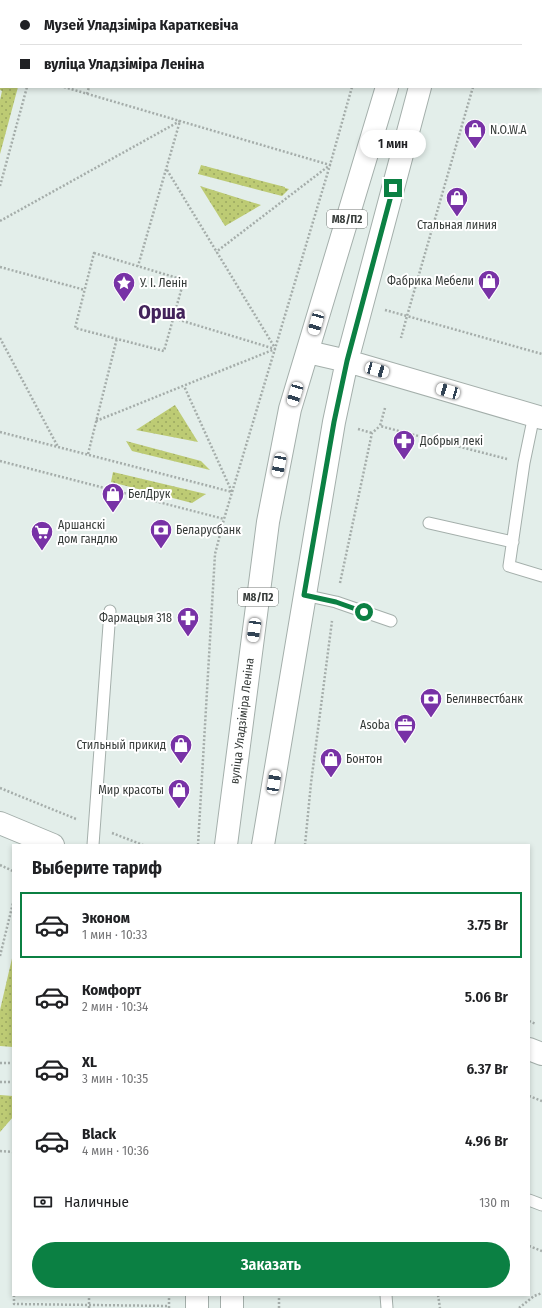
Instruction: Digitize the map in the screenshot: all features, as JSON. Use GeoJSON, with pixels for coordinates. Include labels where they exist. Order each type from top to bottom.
{"type":"FeatureCollection","features":[{"type":"Feature","properties":{"kind":"main road","name":"вуліца Уладзіміра Леніна"},"geometry":{"type":"LineString","coordinates":[[226,844],[268,522],[290,409],[387,88]]}},
{"type":"Feature","properties":{"kind":"main road","name":"М8/П2"},"geometry":{"type":"LineString","coordinates":[[263,844],[334,422],[347,361],[420,88]]}},
{"type":"Feature","properties":{"kind":"main road"},"geometry":{"type":"LineString","coordinates":[[308,352],[347,361],[538,417]]}},
{"type":"Feature","properties":{"kind":"main road"},"geometry":{"type":"LineString","coordinates":[[0,823],[50,844]]}},
{"type":"Feature","properties":{"kind":"main road"},"geometry":{"type":"LineString","coordinates":[[530,1049],[542,1054]]}},
{"type":"Feature","properties":{"kind":"main road"},"geometry":{"type":"LineString","coordinates":[[197,1296],[197,1308]]}},
{"type":"Feature","properties":{"kind":"main road"},"geometry":{"type":"LineString","coordinates":[[232,1296],[232,1308]]}},
{"type":"Feature","properties":{"kind":"lane"},"geometry":{"type":"LineString","coordinates":[[538,417],[524,464],[509,566],[542,576]]}},
{"type":"Feature","properties":{"kind":"lane"},"geometry":{"type":"LineString","coordinates":[[429,523],[512,542]]}},
{"type":"Feature","properties":{"kind":"lane"},"geometry":{"type":"LineString","coordinates":[[304,595],[336,602],[391,621]]}},
{"type":"Feature","properties":{"kind":"lane"},"geometry":{"type":"LineString","coordinates":[[93,844],[110,611]]}},
{"type":"Feature","properties":{"kind":"lane"},"geometry":{"type":"LineString","coordinates":[[530,1200],[542,1205]]}},
{"type":"Feature","properties":{"kind":"lane"},"geometry":{"type":"LineString","coordinates":[[386,1296],[387,1308]]}},
{"type":"Feature","properties":{"kind":"path"},"geometry":{"type":"LineString","coordinates":[[0,186],[27,88]]}},
{"type":"Feature","properties":{"kind":"path"},"geometry":{"type":"LineString","coordinates":[[67,88],[330,165],[216,252]]}},
{"type":"Feature","properties":{"kind":"path"},"geometry":{"type":"LineString","coordinates":[[87,94],[89,88]]}},
{"type":"Feature","properties":{"kind":"path"},"geometry":{"type":"LineString","coordinates":[[401,338],[473,88]]}},
{"type":"Feature","properties":{"kind":"path"},"geometry":{"type":"LineString","coordinates":[[138,266],[180,121]]}},
{"type":"Feature","properties":{"kind":"path"},"geometry":{"type":"LineString","coordinates":[[0,221],[180,121]]}},
{"type":"Feature","properties":{"kind":"path"},"geometry":{"type":"LineString","coordinates":[[166,170],[275,349]]}},
{"type":"Feature","properties":{"kind":"path"},"geometry":{"type":"LineString","coordinates":[[94,253],[138,266],[184,280],[164,351],[75,328],[94,253]]}},
{"type":"Feature","properties":{"kind":"path"},"geometry":{"type":"LineString","coordinates":[[0,267],[85,290]]}},
{"type":"Feature","properties":{"kind":"path"},"geometry":{"type":"LineString","coordinates":[[294,286],[298,287]]}},
{"type":"Feature","properties":{"kind":"path"},"geometry":{"type":"LineString","coordinates":[[384,310],[542,354]]}},
{"type":"Feature","properties":{"kind":"path"},"geometry":{"type":"LineString","coordinates":[[173,318],[275,349]]}},
{"type":"Feature","properties":{"kind":"path"},"geometry":{"type":"LineString","coordinates":[[0,338],[58,447]]}},
{"type":"Feature","properties":{"kind":"path"},"geometry":{"type":"LineString","coordinates":[[88,454],[117,338]]}},
{"type":"Feature","properties":{"kind":"path"},"geometry":{"type":"LineString","coordinates":[[96,421],[275,349]]}},
{"type":"Feature","properties":{"kind":"path"},"geometry":{"type":"LineString","coordinates":[[0,432],[232,492],[184,386]]}},
{"type":"Feature","properties":{"kind":"path"},"geometry":{"type":"LineString","coordinates":[[305,844],[311,783],[331,624],[372,433],[380,426],[385,408]]}},
{"type":"Feature","properties":{"kind":"path"},"geometry":{"type":"LineString","coordinates":[[380,426],[524,464]]}},
{"type":"Feature","properties":{"kind":"path"},"geometry":{"type":"LineString","coordinates":[[356,428],[372,433]]}},
{"type":"Feature","properties":{"kind":"path"},"geometry":{"type":"LineString","coordinates":[[0,461],[224,519]]}},
{"type":"Feature","properties":{"kind":"path"},"geometry":{"type":"LineString","coordinates":[[0,788],[140,844]]}},
{"type":"Feature","properties":{"kind":"path"},"geometry":{"type":"LineString","coordinates":[[0,865],[12,871]]}},
{"type":"Feature","properties":{"kind":"path"},"geometry":{"type":"LineString","coordinates":[[0,956],[12,907]]}},
{"type":"Feature","properties":{"kind":"path"},"geometry":{"type":"LineString","coordinates":[[0,1063],[12,1064]]}},
{"type":"Feature","properties":{"kind":"path"},"geometry":{"type":"LineString","coordinates":[[0,1082],[12,1082]]}},
{"type":"Feature","properties":{"kind":"path"},"geometry":{"type":"LineString","coordinates":[[530,1096],[542,1101]]}},
{"type":"Feature","properties":{"kind":"path"},"geometry":{"type":"LineString","coordinates":[[0,1151],[12,1152]]}},
{"type":"Feature","properties":{"kind":"path"},"geometry":{"type":"LineString","coordinates":[[530,1246],[542,1251]]}},
{"type":"Feature","properties":{"kind":"path"},"geometry":{"type":"LineString","coordinates":[[519,1308],[534,1296],[542,1293]]}},
{"type":"Feature","properties":{"kind":"path"},"geometry":{"type":"LineString","coordinates":[[89,1296],[89,1307]]}},
{"type":"Feature","properties":{"kind":"path"},"geometry":{"type":"LineString","coordinates":[[14,1306],[169,1307],[169,1296]]}},
{"type":"Feature","properties":{"kind":"path"},"geometry":{"type":"LineString","coordinates":[[279,1296],[279,1308]]}},
{"type":"Feature","properties":{"kind":"path"},"geometry":{"type":"LineString","coordinates":[[438,1296],[440,1308]]}},
{"type":"Feature","properties":{"kind":"green space"},"geometry":{"type":"Polygon","coordinates":[[[0,88],[18,88],[0,154],[0,100],[2,91],[0,88]]]}},
{"type":"Feature","properties":{"kind":"green space"},"geometry":{"type":"Polygon","coordinates":[[[201,165],[289,189],[282,196],[198,174],[201,165]]]}},
{"type":"Feature","properties":{"kind":"green space"},"geometry":{"type":"Polygon","coordinates":[[[200,186],[261,205],[225,226],[200,186]]]}},
{"type":"Feature","properties":{"kind":"green space"},"geometry":{"type":"Polygon","coordinates":[[[175,405],[198,442],[136,430],[175,405]]]}},
{"type":"Feature","properties":{"kind":"green space"},"geometry":{"type":"Polygon","coordinates":[[[126,441],[201,461],[210,470],[132,451],[126,441]]]}},
{"type":"Feature","properties":{"kind":"green space"},"geometry":{"type":"Polygon","coordinates":[[[113,472],[206,494],[192,503],[111,482],[113,472]]]}},
{"type":"Feature","properties":{"kind":"green space"},"geometry":{"type":"Polygon","coordinates":[[[12,958],[12,1047],[0,1046],[0,1010],[12,958]]]}},
{"type":"Feature","properties":{"kind":"green space"},"geometry":{"type":"Polygon","coordinates":[[[0,1095],[12,1096],[12,1118],[0,1132],[0,1095]]]}},
{"type":"Feature","properties":{"kind":"place","name":"N.O.W.A"},"geometry":{"type":"Point","coordinates":[475,150]}},
{"type":"Feature","properties":{"kind":"place","name":"Стальная линия"},"geometry":{"type":"Point","coordinates":[457,218]}},
{"type":"Feature","properties":{"kind":"place","name":"Фабрика Мебели"},"geometry":{"type":"Point","coordinates":[489,300]}},
{"type":"Feature","properties":{"kind":"place","name":"У. І. Ленін"},"geometry":{"type":"Point","coordinates":[124,302]}},
{"type":"Feature","properties":{"kind":"place","name":"Добрыя лекі"},"geometry":{"type":"Point","coordinates":[404,460]}},
{"type":"Feature","properties":{"kind":"place","name":"БелДрук"},"geometry":{"type":"Point","coordinates":[113,514]}},
{"type":"Feature","properties":{"kind":"place","name":"Беларусбанк"},"geometry":{"type":"Point","coordinates":[161,550]}},
{"type":"Feature","properties":{"kind":"place","name":"Аршанскі дом гандлю"},"geometry":{"type":"Point","coordinates":[42,552]}},
{"type":"Feature","properties":{"kind":"place","name":"Фармацыя 318"},"geometry":{"type":"Point","coordinates":[188,638]}},
{"type":"Feature","properties":{"kind":"place","name":"Белинвестбанк"},"geometry":{"type":"Point","coordinates":[431,718]}},
{"type":"Feature","properties":{"kind":"place","name":"Asoba"},"geometry":{"type":"Point","coordinates":[405,744]}},
{"type":"Feature","properties":{"kind":"place","name":"Стильный прикид"},"geometry":{"type":"Point","coordinates":[181,764]}},
{"type":"Feature","properties":{"kind":"place","name":"Бонтон"},"geometry":{"type":"Point","coordinates":[331,778]}},
{"type":"Feature","properties":{"kind":"place","name":"Мир красоты"},"geometry":{"type":"Point","coordinates":[179,810]}},
{"type":"Feature","properties":{"kind":"district","name":"Орша"},"geometry":{"type":"Point","coordinates":[162,312]}},
{"type":"Feature","properties":{"kind":"route"},"geometry":{"type":"LineString","coordinates":[[364,612],[336,602],[304,595],[334,422],[347,361],[393,188]]}}]}
